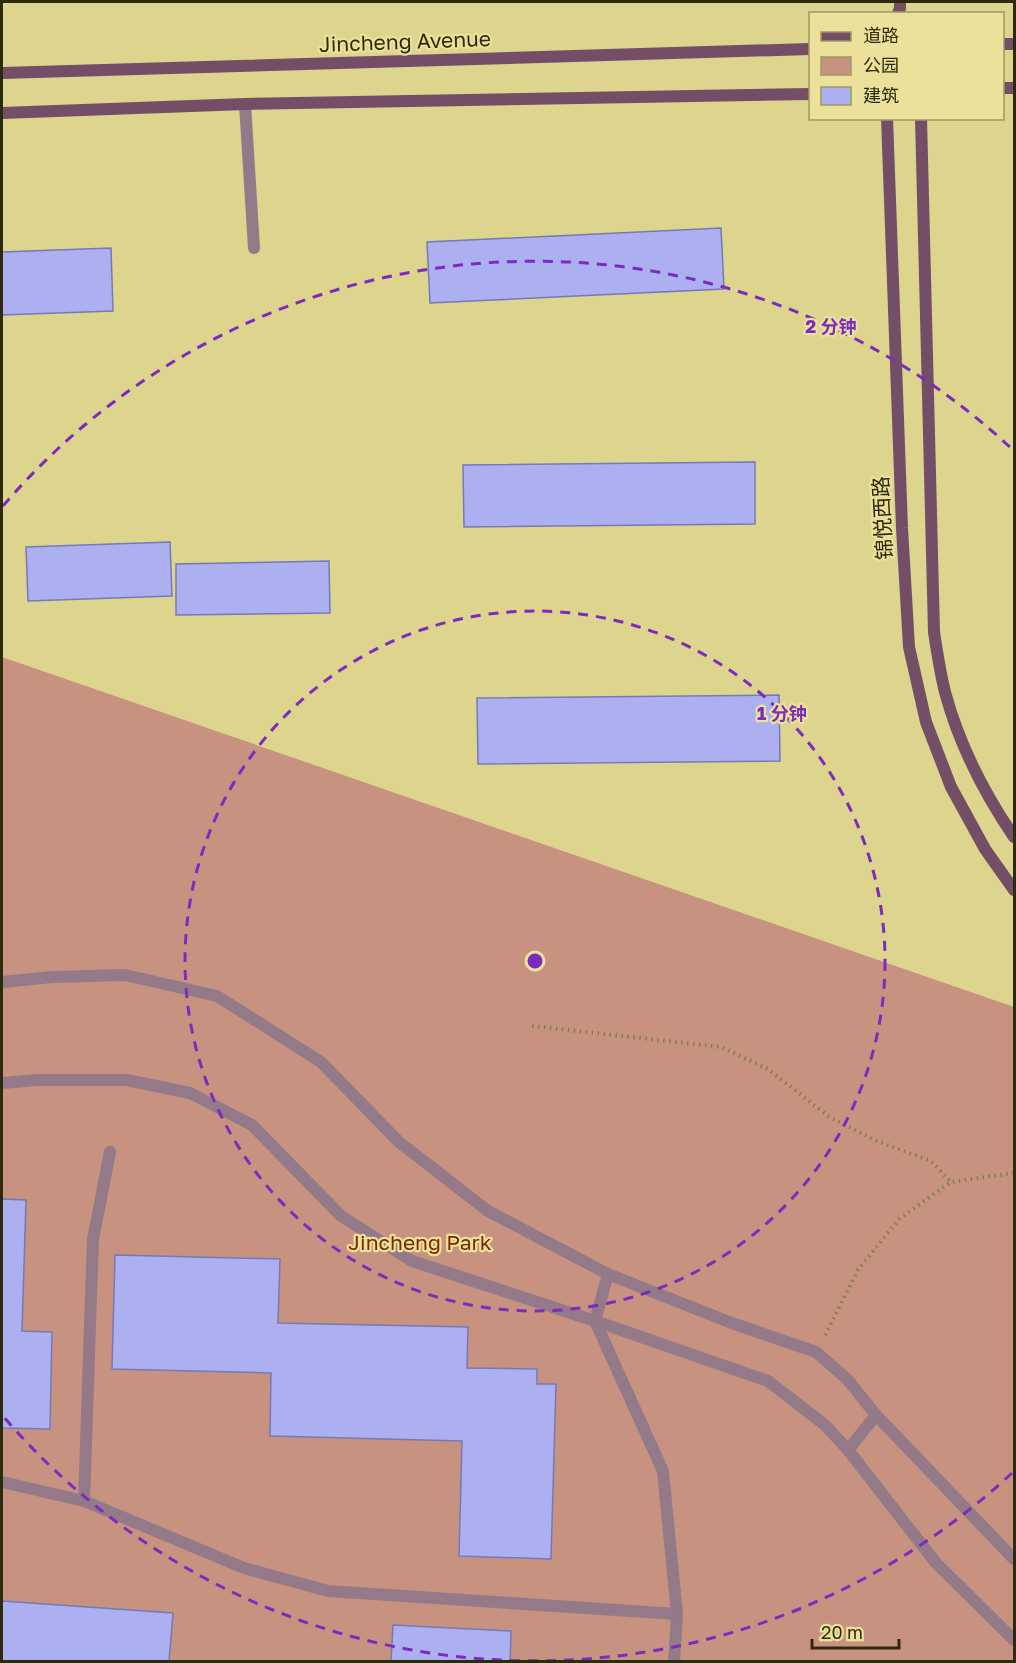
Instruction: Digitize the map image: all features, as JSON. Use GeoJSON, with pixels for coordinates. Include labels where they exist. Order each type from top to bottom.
{"type":"FeatureCollection","features":[{"type":"Feature","properties":{"kind":"main road","name":"Jincheng Avenue"},"geometry":{"type":"LineString","coordinates":[[2,73],[809,49]]}},
{"type":"Feature","properties":{"kind":"main road"},"geometry":{"type":"LineString","coordinates":[[2,113],[245,104],[809,94]]}},
{"type":"Feature","properties":{"kind":"main road","name":"锦悦西路"},"geometry":{"type":"LineString","coordinates":[[887,120],[902,528],[909,647],[926,722],[951,787],[985,849],[1014,890]]}},
{"type":"Feature","properties":{"kind":"main road"},"geometry":{"type":"LineString","coordinates":[[921,120],[933,632],[944,690],[960,738],[995,809],[1014,837]]}},
{"type":"Feature","properties":{"kind":"street"},"geometry":{"type":"LineString","coordinates":[[245,104],[255,248]]}},
{"type":"Feature","properties":{"kind":"street"},"geometry":{"type":"LineString","coordinates":[[2,982],[52,977],[125,975],[217,996],[321,1062],[399,1142],[488,1211],[608,1274],[729,1322],[816,1352],[847,1379],[876,1415],[1014,1559]]}},
{"type":"Feature","properties":{"kind":"street"},"geometry":{"type":"LineString","coordinates":[[2,1083],[38,1080],[127,1080],[190,1093],[252,1125],[341,1216],[412,1261],[768,1381],[825,1425],[848,1450],[936,1563],[1014,1640]]}},
{"type":"Feature","properties":{"kind":"street"},"geometry":{"type":"LineString","coordinates":[[84,1501],[93,1239],[110,1152]]}},
{"type":"Feature","properties":{"kind":"street"},"geometry":{"type":"LineString","coordinates":[[608,1274],[595,1321],[663,1471],[676,1614],[674,1662]]}},
{"type":"Feature","properties":{"kind":"street"},"geometry":{"type":"LineString","coordinates":[[848,1450],[876,1415]]}},
{"type":"Feature","properties":{"kind":"street"},"geometry":{"type":"LineString","coordinates":[[2,1482],[84,1501],[244,1568],[328,1591],[676,1614]]}},
{"type":"Feature","properties":{"kind":"path"},"geometry":{"type":"LineString","coordinates":[[532,1026],[721,1047],[768,1069],[837,1121],[874,1140],[931,1161],[951,1182]]}},
{"type":"Feature","properties":{"kind":"path"},"geometry":{"type":"LineString","coordinates":[[816,1352],[858,1269],[899,1219],[951,1182],[1014,1173]]}},
{"type":"Feature","properties":{"kind":"green space","name":"Jincheng Park"},"geometry":{"type":"Polygon","coordinates":[[[2,657],[1014,1007],[1014,1661],[2,1662],[2,657]]]}},
{"type":"Feature","properties":{"kind":"building"},"geometry":{"type":"Polygon","coordinates":[[[721,228],[724,289],[430,303],[427,242],[721,228]]]}},
{"type":"Feature","properties":{"kind":"building"},"geometry":{"type":"Polygon","coordinates":[[[111,248],[113,311],[2,315],[2,252],[111,248]]]}},
{"type":"Feature","properties":{"kind":"building"},"geometry":{"type":"Polygon","coordinates":[[[755,462],[755,524],[464,527],[463,465],[755,462]]]}},
{"type":"Feature","properties":{"kind":"building"},"geometry":{"type":"Polygon","coordinates":[[[170,542],[172,596],[28,601],[26,547],[170,542]]]}},
{"type":"Feature","properties":{"kind":"building"},"geometry":{"type":"Polygon","coordinates":[[[329,561],[330,613],[176,615],[176,564],[329,561]]]}},
{"type":"Feature","properties":{"kind":"building"},"geometry":{"type":"Polygon","coordinates":[[[779,695],[780,761],[478,764],[477,698],[779,695]]]}},
{"type":"Feature","properties":{"kind":"building"},"geometry":{"type":"Polygon","coordinates":[[[2,1199],[26,1200],[22,1331],[52,1332],[50,1429],[2,1428],[2,1199]]]}},
{"type":"Feature","properties":{"kind":"building"},"geometry":{"type":"Polygon","coordinates":[[[115,1255],[280,1259],[278,1323],[468,1327],[467,1368],[537,1369],[537,1384],[556,1384],[551,1559],[459,1556],[462,1441],[270,1436],[271,1373],[112,1369],[115,1255]]]}},
{"type":"Feature","properties":{"kind":"building"},"geometry":{"type":"Polygon","coordinates":[[[2,1601],[173,1613],[169,1661],[182,1662],[2,1662],[2,1601]]]}},
{"type":"Feature","properties":{"kind":"building"},"geometry":{"type":"Polygon","coordinates":[[[393,1625],[511,1631],[510,1662],[391,1662],[393,1625]]]}}]}
